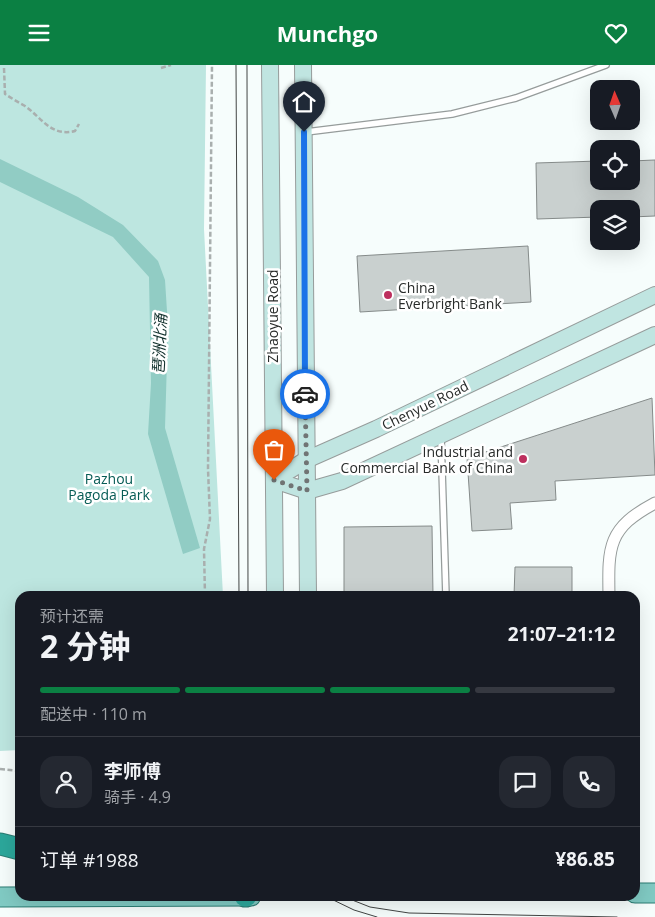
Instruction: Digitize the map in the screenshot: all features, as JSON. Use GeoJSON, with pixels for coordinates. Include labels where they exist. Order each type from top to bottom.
{"type":"FeatureCollection","features":[{"type":"Feature","properties":{"kind":"highway"},"geometry":{"type":"LineString","coordinates":[[0,844],[15,848]]}},
{"type":"Feature","properties":{"kind":"main road","name":"Zhaoyue Road"},"geometry":{"type":"LineString","coordinates":[[270,65],[275,591]]}},
{"type":"Feature","properties":{"kind":"main road"},"geometry":{"type":"LineString","coordinates":[[303,65],[308,591]]}},
{"type":"Feature","properties":{"kind":"main road","name":"Chenyue Road"},"geometry":{"type":"LineString","coordinates":[[274,480],[306,460],[376,429],[655,295]]}},
{"type":"Feature","properties":{"kind":"main road"},"geometry":{"type":"LineString","coordinates":[[274,480],[307,491],[349,478],[655,335]]}},
{"type":"Feature","properties":{"kind":"main road"},"geometry":{"type":"LineString","coordinates":[[640,893],[655,893]]}},
{"type":"Feature","properties":{"kind":"main road"},"geometry":{"type":"LineString","coordinates":[[0,897],[15,897]]}},
{"type":"Feature","properties":{"kind":"street"},"geometry":{"type":"LineString","coordinates":[[609,591],[609,560],[614,538],[626,521],[655,503]]}},
{"type":"Feature","properties":{"kind":"lane"},"geometry":{"type":"LineString","coordinates":[[304,132],[452,114],[516,98],[606,65]]}},
{"type":"Feature","properties":{"kind":"lane"},"geometry":{"type":"LineString","coordinates":[[441,436],[446,591]]}},
{"type":"Feature","properties":{"kind":"path"},"geometry":{"type":"LineString","coordinates":[[162,68],[171,65]]}},
{"type":"Feature","properties":{"kind":"path"},"geometry":{"type":"LineString","coordinates":[[205,591],[204,549],[210,519],[208,469],[212,65]]}},
{"type":"Feature","properties":{"kind":"path"},"geometry":{"type":"LineString","coordinates":[[4,67],[5,94],[26,107],[43,125],[67,133],[75,131],[80,124]]}},
{"type":"Feature","properties":{"kind":"path"},"geometry":{"type":"LineString","coordinates":[[0,769],[15,770]]}},
{"type":"Feature","properties":{"kind":"green space","name":"Pazhou Pagoda Park"},"geometry":{"type":"Polygon","coordinates":[[[0,65],[206,65],[204,229],[223,591],[15,591],[15,750],[0,751],[0,65]]]}},
{"type":"Feature","properties":{"kind":"water","name":"琶洲北涌"},"geometry":{"type":"Polygon","coordinates":[[[0,159],[78,197],[123,225],[158,261],[165,280],[168,327],[165,428],[200,548],[183,554],[148,434],[151,383],[149,277],[113,237],[0,182],[0,159]]]}},
{"type":"Feature","properties":{"kind":"building"},"geometry":{"type":"Polygon","coordinates":[[[655,160],[655,216],[640,217],[640,200],[590,200],[590,217],[537,219],[536,163],[590,161],[590,190],[640,190],[640,161],[655,160]]]}},
{"type":"Feature","properties":{"kind":"building"},"geometry":{"type":"Polygon","coordinates":[[[528,246],[531,302],[360,312],[357,256],[528,246]]]}},
{"type":"Feature","properties":{"kind":"building"},"geometry":{"type":"Polygon","coordinates":[[[652,398],[655,475],[555,481],[556,500],[510,503],[512,529],[472,531],[467,458],[652,398]]]}},
{"type":"Feature","properties":{"kind":"building"},"geometry":{"type":"Polygon","coordinates":[[[432,526],[433,591],[344,591],[344,527],[432,526]]]}},
{"type":"Feature","properties":{"kind":"building"},"geometry":{"type":"Polygon","coordinates":[[[515,567],[572,567],[572,591],[514,591],[515,567]]]}},
{"type":"Feature","properties":{"kind":"tram line"},"geometry":{"type":"LineString","coordinates":[[236,65],[239,591]]}},
{"type":"Feature","properties":{"kind":"tram line"},"geometry":{"type":"LineString","coordinates":[[247,65],[248,591]]}},
{"type":"Feature","properties":{"kind":"tram line"},"geometry":{"type":"LineString","coordinates":[[335,901],[354,910],[377,917]]}},
{"type":"Feature","properties":{"kind":"tram line"},"geometry":{"type":"LineString","coordinates":[[355,901],[370,907],[409,913],[617,917]]}},
{"type":"Feature","properties":{"kind":"way so far"},"geometry":{"type":"LineString","coordinates":[[274,480],[307,491],[305,394]]}},
{"type":"Feature","properties":{"kind":"place","name":"China Everbright Bank"},"geometry":{"type":"Point","coordinates":[388,295]}},
{"type":"Feature","properties":{"kind":"place","name":"Industrial and Commercial Bank of China"},"geometry":{"type":"Point","coordinates":[523,459]}},
{"type":"Feature","properties":{"kind":"route"},"geometry":{"type":"LineString","coordinates":[[304,132],[305,394]]}}]}
